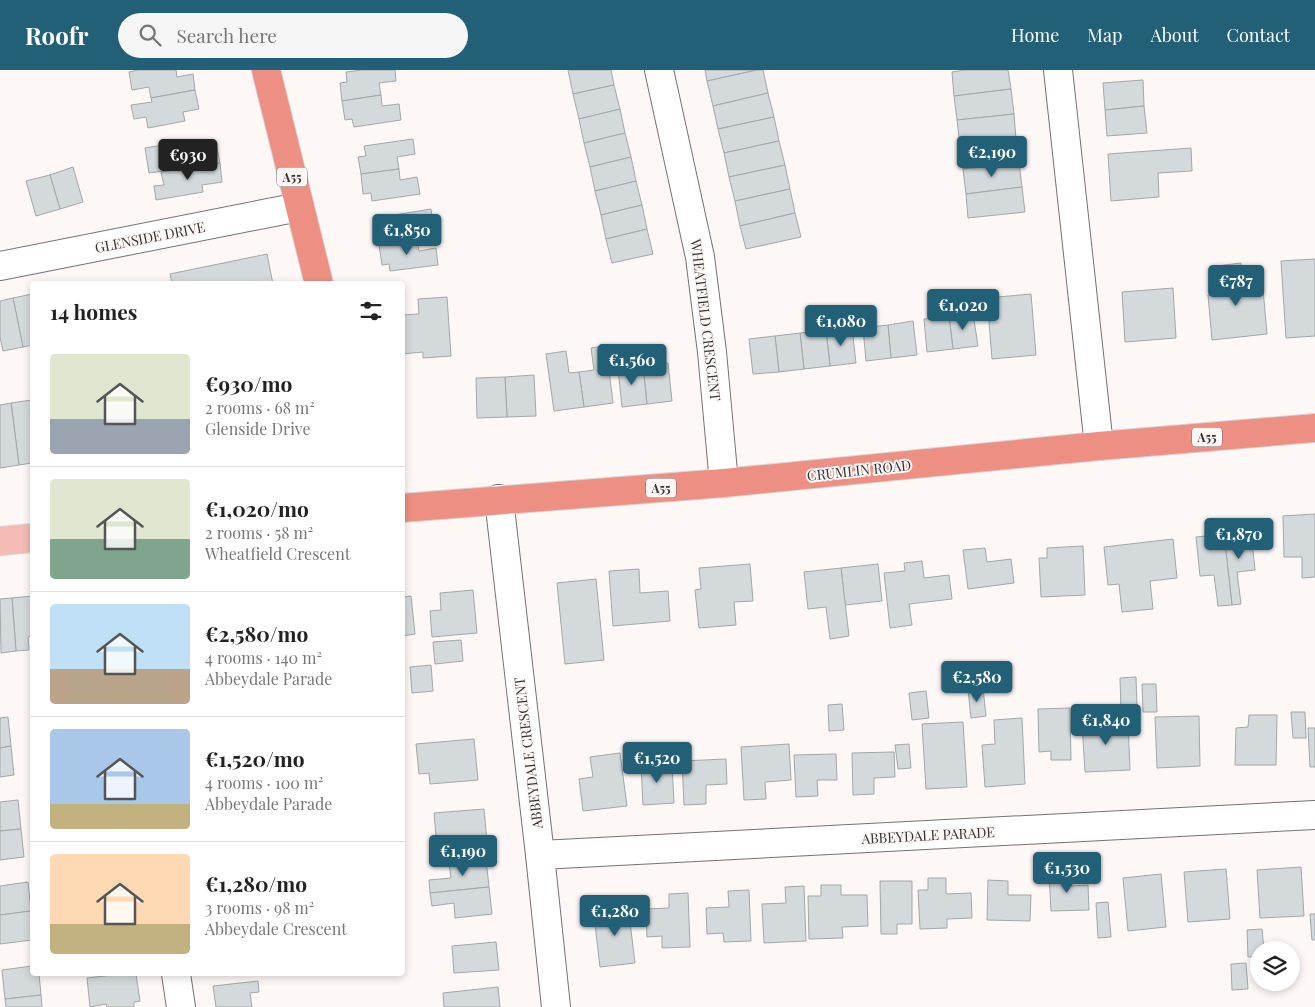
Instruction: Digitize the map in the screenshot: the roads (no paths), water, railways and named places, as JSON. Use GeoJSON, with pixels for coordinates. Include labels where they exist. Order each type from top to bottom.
{"type":"FeatureCollection","features":[{"type":"Feature","properties":{"kind":"highway","name":"A55"},"geometry":{"type":"LineString","coordinates":[[266,70],[318,281]]}},
{"type":"Feature","properties":{"kind":"highway","name":"CRUMLIN ROAD"},"geometry":{"type":"LineString","coordinates":[[405,508],[724,483],[1099,446],[1315,428]]}},
{"type":"Feature","properties":{"kind":"main road"},"geometry":{"type":"LineString","coordinates":[[0,541],[30,538]]}},
{"type":"Feature","properties":{"kind":"street","name":"WHEATFIELD CRESCENT"},"geometry":{"type":"LineString","coordinates":[[659,70],[700,257],[712,352],[724,483]]}},
{"type":"Feature","properties":{"kind":"street"},"geometry":{"type":"LineString","coordinates":[[1058,70],[1099,446]]}},
{"type":"Feature","properties":{"kind":"street","name":"GLENSIDE DRIVE"},"geometry":{"type":"LineString","coordinates":[[0,266],[299,207]]}},
{"type":"Feature","properties":{"kind":"street","name":"ABBEYDALE CRESCENT"},"geometry":{"type":"LineString","coordinates":[[499,499],[556,1007]]}},
{"type":"Feature","properties":{"kind":"street","name":"ABBEYDALE PARADE"},"geometry":{"type":"LineString","coordinates":[[540,856],[1315,815]]}},
{"type":"Feature","properties":{"kind":"street"},"geometry":{"type":"LineString","coordinates":[[176,976],[181,1007]]}}]}
